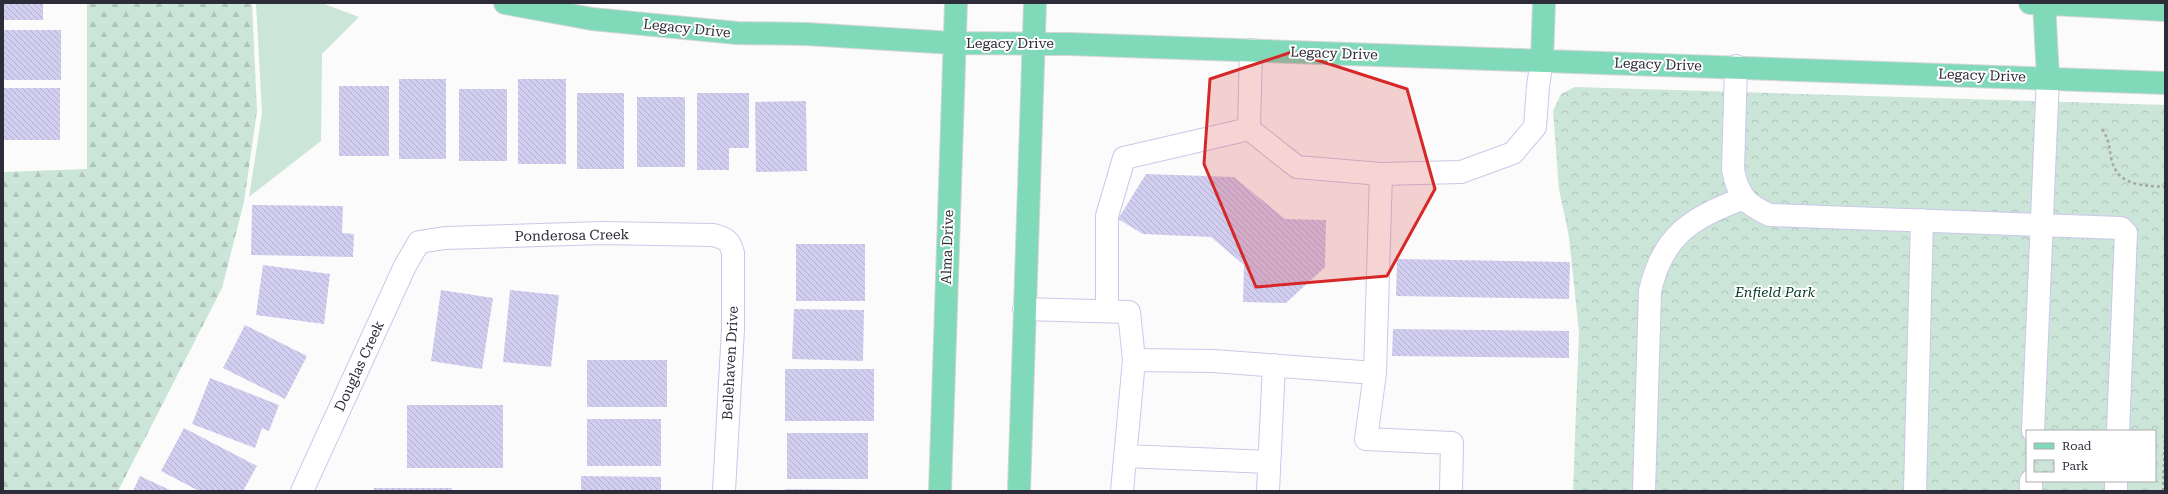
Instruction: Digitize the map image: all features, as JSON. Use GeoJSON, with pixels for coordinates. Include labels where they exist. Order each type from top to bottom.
{"type":"FeatureCollection","features":[{"type":"Feature","properties":{"kind":"main road","name":"Legacy Drive"},"geometry":{"type":"LineString","coordinates":[[505,3],[592,19],[737,33],[806,34],[953,43],[1032,43],[1251,50],[2165,82]]}},
{"type":"Feature","properties":{"kind":"main road","name":"Alma Drive"},"geometry":{"type":"LineString","coordinates":[[940,491],[953,43],[956,3]]}},
{"type":"Feature","properties":{"kind":"main road"},"geometry":{"type":"LineString","coordinates":[[1019,491],[1032,43],[1035,3]]}},
{"type":"Feature","properties":{"kind":"main road"},"geometry":{"type":"LineString","coordinates":[[1542,60],[1544,3]]}},
{"type":"Feature","properties":{"kind":"main road"},"geometry":{"type":"LineString","coordinates":[[2030,3],[2165,10]]}},
{"type":"Feature","properties":{"kind":"main road"},"geometry":{"type":"LineString","coordinates":[[2044,3],[2048,77]]}},
{"type":"Feature","properties":{"kind":"street"},"geometry":{"type":"LineString","coordinates":[[1250,129],[1251,50]]}},
{"type":"Feature","properties":{"kind":"street"},"geometry":{"type":"LineString","coordinates":[[1250,129],[1296,167],[1381,174],[1461,172],[1514,153],[1535,127],[1538,86],[1542,60]]}},
{"type":"Feature","properties":{"kind":"street"},"geometry":{"type":"LineString","coordinates":[[1736,66],[1733,170],[1736,185],[1744,198],[1755,209],[1770,215],[2121,228],[2126,234],[2118,430]]}},
{"type":"Feature","properties":{"kind":"street"},"geometry":{"type":"LineString","coordinates":[[2033,430],[2048,77]]}},
{"type":"Feature","properties":{"kind":"street"},"geometry":{"type":"LineString","coordinates":[[1107,312],[1107,216],[1124,158],[1250,129]]}},
{"type":"Feature","properties":{"kind":"street"},"geometry":{"type":"LineString","coordinates":[[1381,174],[1375,373],[1366,439],[1452,443],[1451,491]]}},
{"type":"Feature","properties":{"kind":"street"},"geometry":{"type":"LineString","coordinates":[[1644,491],[1650,291],[1655,272],[1664,252],[1679,233],[1693,221],[1712,210],[1744,198]]}},
{"type":"Feature","properties":{"kind":"street"},"geometry":{"type":"LineString","coordinates":[[1915,491],[1922,220]]}},
{"type":"Feature","properties":{"kind":"street","name":"Ponderosa Creek"},"geometry":{"type":"LineString","coordinates":[[418,242],[445,238],[602,234],[713,236],[725,238]]}},
{"type":"Feature","properties":{"kind":"street","name":"Bellehaven Drive"},"geometry":{"type":"LineString","coordinates":[[724,491],[733,329],[733,253],[731,244],[725,238]]}},
{"type":"Feature","properties":{"kind":"street","name":"Douglas Creek"},"geometry":{"type":"LineString","coordinates":[[302,491],[405,266],[418,242]]}},
{"type":"Feature","properties":{"kind":"street"},"geometry":{"type":"LineString","coordinates":[[1024,309],[1129,312],[1134,360],[1122,491]]}},
{"type":"Feature","properties":{"kind":"street"},"geometry":{"type":"LineString","coordinates":[[1134,360],[1213,361],[1375,373]]}},
{"type":"Feature","properties":{"kind":"street"},"geometry":{"type":"LineString","coordinates":[[1268,491],[1274,365]]}},
{"type":"Feature","properties":{"kind":"street"},"geometry":{"type":"LineString","coordinates":[[1125,456],[1269,462]]}},
{"type":"Feature","properties":{"kind":"path"},"geometry":{"type":"LineString","coordinates":[[2102,129],[2109,139],[2111,159],[2117,174],[2132,184],[2165,187]]}},
{"type":"Feature","properties":{"kind":"path"},"geometry":{"type":"LineString","coordinates":[[2163,491],[2165,436]]}},
{"type":"Feature","properties":{"kind":"highlighted area"},"geometry":{"type":"Polygon","coordinates":[[[1292,52],[1407,89],[1435,189],[1387,276],[1256,287],[1204,164],[1210,79],[1292,52]]]}},
{"type":"Feature","properties":{"kind":"green space"},"geometry":{"type":"Polygon","coordinates":[[[87,3],[252,3],[257,111],[244,202],[222,288],[118,491],[3,491],[3,172],[87,169],[87,3]]]}},
{"type":"Feature","properties":{"kind":"green space"},"geometry":{"type":"Polygon","coordinates":[[[256,3],[322,3],[359,17],[322,54],[321,141],[249,197],[262,113],[256,3]]]}},
{"type":"Feature","properties":{"kind":"green space","name":"Enfield Park"},"geometry":{"type":"Polygon","coordinates":[[[1575,87],[2165,105],[2165,491],[1573,491],[1579,332],[1569,237],[1559,189],[1553,111],[1561,94],[1575,87]]]}},
{"type":"Feature","properties":{"kind":"building"},"geometry":{"type":"Polygon","coordinates":[[[3,3],[43,3],[43,20],[3,20],[3,3]]]}},
{"type":"Feature","properties":{"kind":"building"},"geometry":{"type":"Polygon","coordinates":[[[3,30],[61,30],[61,80],[3,80],[3,30]]]}},
{"type":"Feature","properties":{"kind":"building"},"geometry":{"type":"Polygon","coordinates":[[[399,79],[446,79],[446,159],[399,159],[399,79]]]}},
{"type":"Feature","properties":{"kind":"building"},"geometry":{"type":"Polygon","coordinates":[[[518,79],[566,79],[566,164],[518,164],[518,79]]]}},
{"type":"Feature","properties":{"kind":"building"},"geometry":{"type":"Polygon","coordinates":[[[339,86],[389,86],[389,156],[339,156],[339,86]]]}},
{"type":"Feature","properties":{"kind":"building"},"geometry":{"type":"Polygon","coordinates":[[[3,88],[60,88],[60,140],[3,140],[3,88]]]}},
{"type":"Feature","properties":{"kind":"building"},"geometry":{"type":"Polygon","coordinates":[[[459,89],[507,89],[507,161],[459,161],[459,89]]]}},
{"type":"Feature","properties":{"kind":"building"},"geometry":{"type":"Polygon","coordinates":[[[577,93],[624,93],[624,169],[577,169],[577,93]]]}},
{"type":"Feature","properties":{"kind":"building"},"geometry":{"type":"Polygon","coordinates":[[[697,93],[749,93],[749,148],[729,148],[729,170],[697,170],[697,93]]]}},
{"type":"Feature","properties":{"kind":"building"},"geometry":{"type":"Polygon","coordinates":[[[637,97],[685,97],[685,167],[637,167],[637,97]]]}},
{"type":"Feature","properties":{"kind":"building"},"geometry":{"type":"Polygon","coordinates":[[[806,101],[807,171],[756,172],[755,102],[806,101]]]}},
{"type":"Feature","properties":{"kind":"building"},"geometry":{"type":"Polygon","coordinates":[[[1146,174],[1234,177],[1285,219],[1326,220],[1325,267],[1286,303],[1243,302],[1244,265],[1211,237],[1143,234],[1118,219],[1146,174]]]}},
{"type":"Feature","properties":{"kind":"building"},"geometry":{"type":"Polygon","coordinates":[[[252,205],[343,206],[342,233],[354,234],[353,257],[251,255],[252,205]]]}},
{"type":"Feature","properties":{"kind":"building"},"geometry":{"type":"Polygon","coordinates":[[[796,244],[865,244],[865,301],[796,301],[796,244]]]}},
{"type":"Feature","properties":{"kind":"building"},"geometry":{"type":"Polygon","coordinates":[[[1397,259],[1570,262],[1569,299],[1396,296],[1397,259]]]}},
{"type":"Feature","properties":{"kind":"building"},"geometry":{"type":"Polygon","coordinates":[[[263,265],[330,274],[324,324],[256,315],[263,265]]]}},
{"type":"Feature","properties":{"kind":"building"},"geometry":{"type":"Polygon","coordinates":[[[441,290],[493,298],[482,369],[431,361],[441,290]]]}},
{"type":"Feature","properties":{"kind":"building"},"geometry":{"type":"Polygon","coordinates":[[[510,290],[559,295],[551,367],[503,362],[510,290]]]}},
{"type":"Feature","properties":{"kind":"building"},"geometry":{"type":"Polygon","coordinates":[[[794,309],[864,310],[863,361],[792,359],[794,309]]]}},
{"type":"Feature","properties":{"kind":"building"},"geometry":{"type":"Polygon","coordinates":[[[245,325],[307,356],[285,399],[223,368],[245,325]]]}},
{"type":"Feature","properties":{"kind":"building"},"geometry":{"type":"Polygon","coordinates":[[[1393,329],[1569,331],[1569,358],[1392,356],[1393,329]]]}},
{"type":"Feature","properties":{"kind":"building"},"geometry":{"type":"Polygon","coordinates":[[[587,360],[667,360],[667,407],[587,407],[587,360]]]}},
{"type":"Feature","properties":{"kind":"building"},"geometry":{"type":"Polygon","coordinates":[[[785,369],[874,369],[874,421],[785,421],[785,369]]]}},
{"type":"Feature","properties":{"kind":"building"},"geometry":{"type":"Polygon","coordinates":[[[210,378],[279,405],[269,431],[262,428],[255,448],[192,424],[210,378]]]}},
{"type":"Feature","properties":{"kind":"building"},"geometry":{"type":"Polygon","coordinates":[[[407,405],[503,405],[503,468],[407,468],[407,405]]]}},
{"type":"Feature","properties":{"kind":"building"},"geometry":{"type":"Polygon","coordinates":[[[587,419],[661,419],[661,466],[587,466],[587,419]]]}},
{"type":"Feature","properties":{"kind":"building"},"geometry":{"type":"Polygon","coordinates":[[[184,428],[257,466],[243,491],[199,491],[161,471],[184,428]]]}},
{"type":"Feature","properties":{"kind":"building"},"geometry":{"type":"Polygon","coordinates":[[[787,433],[868,433],[868,479],[787,479],[787,433]]]}},
{"type":"Feature","properties":{"kind":"building"},"geometry":{"type":"Polygon","coordinates":[[[140,476],[172,491],[133,491],[140,476]]]}},
{"type":"Feature","properties":{"kind":"building"},"geometry":{"type":"Polygon","coordinates":[[[581,476],[661,477],[661,491],[581,491],[581,476]]]}},
{"type":"Feature","properties":{"kind":"building"},"geometry":{"type":"Polygon","coordinates":[[[374,488],[452,488],[452,491],[374,491],[374,488]]]}},
{"type":"Feature","properties":{"kind":"building"},"geometry":{"type":"Polygon","coordinates":[[[785,489],[867,490],[867,491],[785,491],[785,489]]]}}]}
